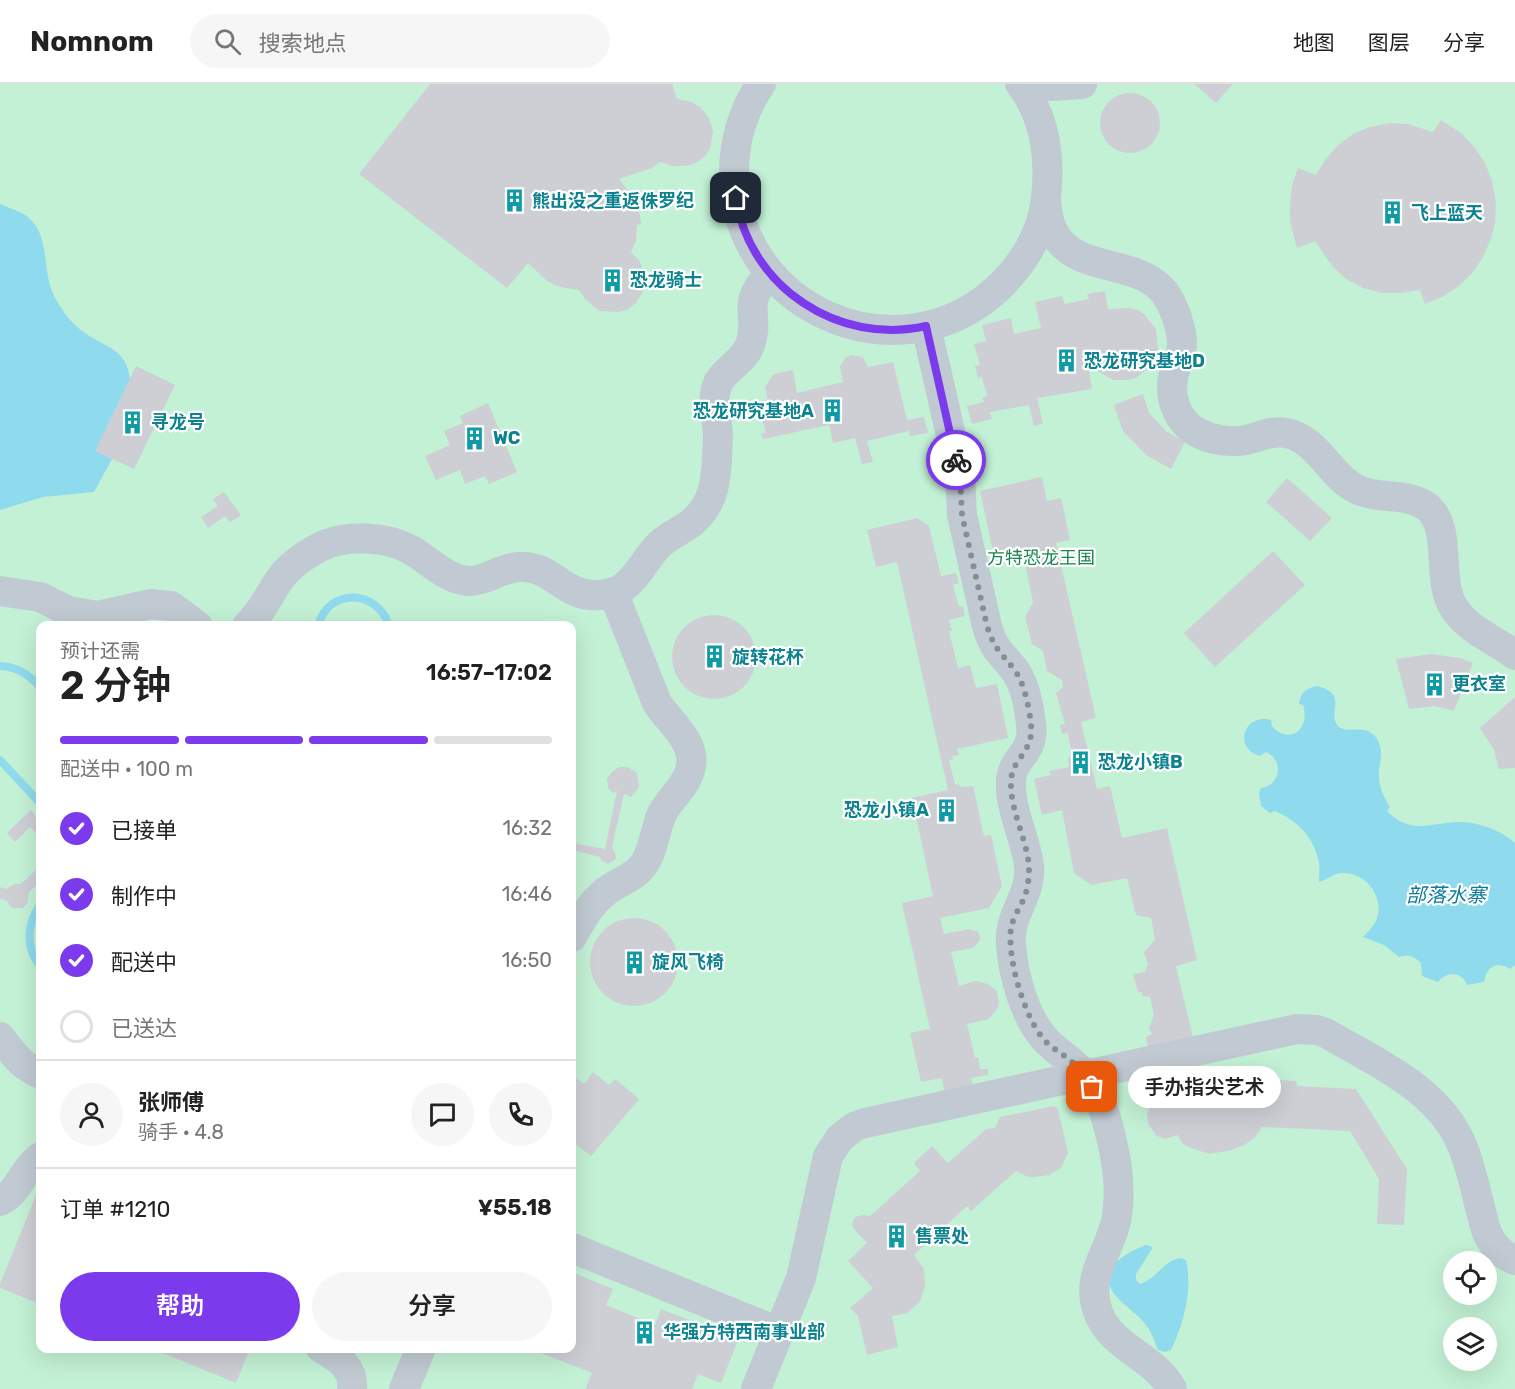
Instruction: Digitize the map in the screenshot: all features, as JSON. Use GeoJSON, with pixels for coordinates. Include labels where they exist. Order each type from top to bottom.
{"type":"FeatureCollection","features":[{"type":"Feature","properties":{"kind":"lane"},"geometry":{"type":"LineString","coordinates":[[755,86],[738,134],[734,160],[734,186],[738,211],[746,236],[758,259],[793,297],[815,311],[864,328],[890,331],[926,326],[965,312],[987,298],[1023,260],[1044,213],[1048,161],[1044,136],[1036,111],[1020,84]]}},
{"type":"Feature","properties":{"kind":"lane"},"geometry":{"type":"LineString","coordinates":[[1042,84],[1052,86],[1082,84]]}},
{"type":"Feature","properties":{"kind":"lane"},"geometry":{"type":"LineString","coordinates":[[1046,200],[1053,231],[1073,252],[1085,259],[1141,274],[1165,294],[1173,310],[1182,346],[1171,386],[1173,401],[1184,423],[1211,439],[1229,441],[1245,440],[1273,432],[1287,433],[1302,439],[1316,450],[1341,478],[1356,489],[1402,497],[1426,507],[1434,515],[1440,528],[1443,578],[1446,592],[1454,608],[1466,623],[1515,655]]}},
{"type":"Feature","properties":{"kind":"lane"},"geometry":{"type":"LineString","coordinates":[[251,621],[266,604],[277,584],[303,556],[323,546],[352,538],[382,540],[410,549],[451,576],[469,581],[506,569],[526,567],[549,575],[570,591],[588,596],[620,590],[632,579],[660,544],[690,524],[714,494],[718,432],[714,398],[719,383],[750,346],[754,294],[770,274]]}},
{"type":"Feature","properties":{"kind":"lane"},"geometry":{"type":"LineString","coordinates":[[926,326],[960,475],[962,515],[987,626],[993,644],[1014,669],[1022,685],[1031,724],[1031,740],[1027,750],[1013,769],[1011,783],[1029,866],[1025,897],[1011,926],[1013,958],[1024,1007],[1038,1030],[1053,1048],[1071,1061],[1088,1080],[1106,1117],[1117,1173],[1118,1200],[1116,1220],[1110,1241],[1101,1256],[1096,1273],[1094,1294],[1098,1312],[1107,1329],[1119,1341],[1152,1364],[1172,1389]]}},
{"type":"Feature","properties":{"kind":"lane"},"geometry":{"type":"LineString","coordinates":[[0,591],[40,597],[68,610],[98,616],[151,604],[171,606],[191,621]]}},
{"type":"Feature","properties":{"kind":"lane"},"geometry":{"type":"LineString","coordinates":[[576,930],[588,910],[603,893],[639,870],[649,855],[666,806],[688,777],[690,759],[687,742],[677,726],[657,703],[613,592]]}},
{"type":"Feature","properties":{"kind":"lane"},"geometry":{"type":"LineString","coordinates":[[756,1389],[801,1278],[828,1156],[840,1138],[854,1127],[1297,1029],[1326,1033],[1414,1086],[1437,1104],[1463,1147],[1491,1243],[1503,1255],[1515,1260]]}},
{"type":"Feature","properties":{"kind":"lane"},"geometry":{"type":"LineString","coordinates":[[0,1037],[14,1056],[26,1067],[36,1072]]}},
{"type":"Feature","properties":{"kind":"lane"},"geometry":{"type":"LineString","coordinates":[[0,1202],[16,1189],[36,1160]]}},
{"type":"Feature","properties":{"kind":"lane"},"geometry":{"type":"LineString","coordinates":[[576,1250],[779,1332]]}},
{"type":"Feature","properties":{"kind":"lane"},"geometry":{"type":"LineString","coordinates":[[330,1353],[338,1357],[348,1368],[353,1381],[352,1389]]}},
{"type":"Feature","properties":{"kind":"lane"},"geometry":{"type":"LineString","coordinates":[[404,1389],[419,1353]]}},
{"type":"Feature","properties":{"kind":"green space","name":"方特恐龙王国"},"geometry":{"type":"Polygon","coordinates":[[[0,84],[1515,84],[1515,1389],[0,1389],[0,84]]]}},
{"type":"Feature","properties":{"kind":"water"},"geometry":{"type":"Polygon","coordinates":[[[0,204],[22,213],[37,228],[44,247],[51,288],[64,313],[81,330],[121,356],[130,379],[112,459],[94,492],[43,497],[0,510],[0,204]]]}},
{"type":"Feature","properties":{"kind":"water","name":"部落水寨"},"geometry":{"type":"Polygon","coordinates":[[[1317,686],[1333,694],[1334,715],[1338,726],[1347,730],[1370,732],[1379,743],[1380,786],[1390,807],[1387,811],[1404,823],[1412,825],[1473,823],[1495,830],[1515,843],[1515,965],[1510,969],[1501,965],[1493,966],[1487,972],[1484,982],[1467,985],[1461,977],[1454,974],[1445,976],[1438,982],[1422,976],[1421,963],[1416,959],[1411,956],[1399,957],[1384,945],[1363,937],[1374,925],[1378,914],[1376,897],[1366,882],[1359,877],[1341,873],[1319,882],[1317,854],[1304,831],[1291,820],[1275,811],[1270,813],[1261,806],[1259,794],[1261,788],[1273,782],[1278,766],[1272,756],[1266,752],[1260,756],[1246,746],[1244,740],[1248,726],[1261,719],[1271,720],[1272,726],[1285,735],[1297,732],[1304,721],[1305,714],[1303,705],[1299,704],[1301,696],[1307,689],[1317,686]]]}},
{"type":"Feature","properties":{"kind":"water"},"geometry":{"type":"Polygon","coordinates":[[[1146,1245],[1151,1246],[1152,1249],[1136,1274],[1136,1280],[1140,1284],[1153,1277],[1169,1262],[1180,1258],[1186,1260],[1188,1271],[1188,1294],[1180,1328],[1171,1350],[1165,1352],[1158,1350],[1145,1323],[1115,1295],[1110,1286],[1109,1277],[1116,1263],[1130,1252],[1146,1245]]]}},
{"type":"Feature","properties":{"kind":"building","name":"熊出没之重返侏罗纪"},"geometry":{"type":"Polygon","coordinates":[[[430,84],[672,84],[677,99],[692,102],[700,107],[709,118],[713,131],[710,149],[704,157],[694,164],[684,166],[672,166],[660,162],[652,168],[619,179],[632,196],[640,215],[641,224],[637,225],[636,241],[631,252],[639,260],[646,277],[645,288],[636,303],[627,310],[618,312],[599,311],[585,299],[579,290],[560,287],[547,281],[528,263],[507,288],[359,174],[430,84]]]}},
{"type":"Feature","properties":{"kind":"building"},"geometry":{"type":"Polygon","coordinates":[[[1194,84],[1233,84],[1216,103],[1194,84]]]}},
{"type":"Feature","properties":{"kind":"building"},"geometry":{"type":"Polygon","coordinates":[[[1130,93],[1151,102],[1160,123],[1151,144],[1130,153],[1109,144],[1100,123],[1109,102],[1130,93]]]}},
{"type":"Feature","properties":{"kind":"building","name":"飞上蓝天"},"geometry":{"type":"Polygon","coordinates":[[[1441,120],[1461,133],[1485,163],[1492,181],[1496,203],[1495,224],[1482,259],[1459,286],[1444,296],[1425,304],[1420,290],[1382,293],[1363,288],[1346,279],[1332,266],[1315,241],[1297,248],[1290,222],[1290,203],[1292,185],[1298,168],[1316,175],[1337,146],[1353,134],[1370,127],[1389,123],[1408,124],[1433,132],[1441,120]]]}},
{"type":"Feature","properties":{"kind":"building","name":"恐龙研究基地D"},"geometry":{"type":"Polygon","coordinates":[[[1105,291],[1108,309],[1138,310],[1156,329],[1158,349],[1151,366],[1136,378],[1127,380],[1113,380],[1096,370],[1089,371],[1092,389],[1037,398],[1043,424],[1034,426],[1029,405],[990,412],[992,419],[972,424],[967,406],[984,402],[982,398],[987,396],[982,377],[978,378],[975,366],[980,365],[974,344],[986,341],[982,325],[1011,318],[1014,334],[1041,328],[1035,302],[1062,296],[1065,304],[1089,299],[1087,294],[1105,291]]]}},
{"type":"Feature","properties":{"kind":"building","name":"恐龙研究基地A"},"geometry":{"type":"Polygon","coordinates":[[[851,355],[863,357],[868,367],[893,362],[907,420],[924,417],[928,433],[910,436],[909,431],[867,441],[873,462],[862,464],[855,438],[833,443],[829,425],[763,439],[761,434],[766,433],[758,405],[768,402],[765,387],[774,374],[793,370],[797,393],[843,382],[840,366],[846,357],[851,355]]]}},
{"type":"Feature","properties":{"kind":"building","name":"寻龙号"},"geometry":{"type":"Polygon","coordinates":[[[136,366],[175,385],[134,469],[95,451],[136,366]]]}},
{"type":"Feature","properties":{"kind":"building"},"geometry":{"type":"Polygon","coordinates":[[[1143,394],[1149,413],[1166,431],[1185,442],[1171,469],[1146,455],[1123,431],[1114,405],[1143,394]]]}},
{"type":"Feature","properties":{"kind":"building","name":"WC"},"geometry":{"type":"Polygon","coordinates":[[[488,403],[517,472],[489,484],[485,476],[465,484],[460,470],[436,480],[425,456],[450,445],[444,431],[463,423],[460,416],[488,403]]]}},
{"type":"Feature","properties":{"kind":"building","name":"恐龙小镇B"},"geometry":{"type":"Polygon","coordinates":[[[1042,477],[1047,501],[1061,498],[1070,540],[1056,543],[1096,718],[1081,722],[1097,789],[1110,786],[1122,838],[1167,828],[1197,960],[1176,966],[1194,1042],[1149,1052],[1146,1037],[1152,1034],[1149,1028],[1154,1015],[1150,997],[1142,996],[1142,992],[1138,992],[1133,974],[1145,972],[1148,964],[1144,952],[1155,940],[1151,918],[1136,915],[1127,878],[1091,885],[1074,873],[1062,810],[1042,815],[1034,779],[1051,775],[1049,771],[1069,767],[1068,758],[1072,757],[1068,733],[1062,734],[1060,725],[1065,724],[1056,693],[1063,687],[1062,680],[1047,671],[1043,651],[1032,644],[1025,617],[1033,602],[1022,550],[994,556],[980,491],[1042,477]]]}},
{"type":"Feature","properties":{"kind":"building"},"geometry":{"type":"Polygon","coordinates":[[[1287,478],[1332,518],[1310,541],[1266,502],[1287,478]]]}},
{"type":"Feature","properties":{"kind":"building"},"geometry":{"type":"Polygon","coordinates":[[[224,492],[241,515],[230,522],[225,516],[208,528],[201,517],[218,506],[213,499],[224,492]]]}},
{"type":"Feature","properties":{"kind":"building","name":"恐龙小镇A"},"geometry":{"type":"Polygon","coordinates":[[[917,518],[929,526],[941,576],[956,573],[959,583],[953,585],[959,607],[963,606],[965,616],[949,620],[952,631],[949,631],[958,668],[970,665],[976,688],[997,684],[1008,738],[957,749],[959,755],[952,756],[953,759],[949,760],[955,785],[973,786],[984,836],[991,835],[1002,886],[989,908],[940,918],[944,934],[969,929],[978,932],[980,940],[973,948],[951,952],[959,986],[975,981],[988,984],[997,991],[999,1003],[989,1019],[967,1024],[975,1058],[978,1057],[980,1069],[988,1069],[988,1075],[971,1078],[974,1089],[945,1095],[942,1078],[921,1082],[910,1033],[930,1029],[902,903],[933,896],[912,798],[948,790],[897,562],[876,567],[867,530],[917,518]]]}},
{"type":"Feature","properties":{"kind":"building"},"geometry":{"type":"Polygon","coordinates":[[[1273,551],[1305,585],[1215,667],[1184,633],[1273,551]]]}},
{"type":"Feature","properties":{"kind":"building","name":"旋转花杯"},"geometry":{"type":"Polygon","coordinates":[[[714,615],[730,618],[744,627],[753,641],[756,657],[753,673],[744,687],[730,696],[714,699],[698,696],[684,687],[675,673],[672,657],[675,641],[684,627],[698,618],[714,615]]]}},
{"type":"Feature","properties":{"kind":"building","name":"更衣室"},"geometry":{"type":"Polygon","coordinates":[[[1431,654],[1460,658],[1473,663],[1454,711],[1435,706],[1409,709],[1396,659],[1431,654]]]}},
{"type":"Feature","properties":{"kind":"building","name":"更衣室"},"geometry":{"type":"Polygon","coordinates":[[[1515,697],[1515,768],[1499,769],[1494,750],[1480,728],[1515,697]]]}},
{"type":"Feature","properties":{"kind":"building"},"geometry":{"type":"Polygon","coordinates":[[[619,767],[628,767],[637,773],[639,787],[631,797],[624,794],[612,847],[616,856],[615,860],[608,864],[600,857],[576,851],[576,844],[605,849],[617,790],[613,793],[608,788],[607,779],[619,767]]]}},
{"type":"Feature","properties":{"kind":"building"},"geometry":{"type":"Polygon","coordinates":[[[31,810],[36,816],[36,833],[30,827],[15,842],[7,833],[31,810]]]}},
{"type":"Feature","properties":{"kind":"building"},"geometry":{"type":"Polygon","coordinates":[[[36,870],[36,886],[29,892],[27,904],[23,908],[12,908],[6,900],[0,899],[0,887],[6,889],[14,884],[21,884],[36,870]]]}},
{"type":"Feature","properties":{"kind":"building","name":"旋风飞椅"},"geometry":{"type":"Polygon","coordinates":[[[634,918],[659,925],[671,937],[678,962],[671,987],[659,999],[634,1006],[609,999],[597,987],[590,962],[597,937],[609,925],[634,918]]]}},
{"type":"Feature","properties":{"kind":"building"},"geometry":{"type":"Polygon","coordinates":[[[593,1072],[609,1085],[615,1079],[639,1099],[591,1156],[576,1144],[576,1078],[584,1084],[593,1072]]]}},
{"type":"Feature","properties":{"kind":"building"},"geometry":{"type":"Polygon","coordinates":[[[1264,1079],[1296,1081],[1297,1086],[1356,1089],[1407,1169],[1404,1225],[1377,1224],[1379,1179],[1350,1131],[1262,1127],[1246,1144],[1232,1150],[1209,1154],[1188,1147],[1182,1143],[1178,1135],[1165,1139],[1157,1136],[1148,1124],[1149,1109],[1161,1098],[1174,1098],[1185,1105],[1263,1088],[1264,1079]]]}},
{"type":"Feature","properties":{"kind":"building","name":"售票处"},"geometry":{"type":"Polygon","coordinates":[[[1054,1106],[1058,1109],[1068,1153],[1061,1168],[1049,1175],[1034,1177],[1028,1177],[1016,1171],[971,1211],[967,1206],[914,1255],[924,1269],[925,1286],[920,1301],[907,1313],[892,1316],[898,1347],[867,1355],[858,1316],[850,1308],[873,1288],[848,1261],[867,1243],[854,1229],[852,1224],[855,1217],[870,1216],[920,1171],[914,1163],[932,1146],[948,1163],[986,1129],[995,1128],[1000,1117],[1054,1106]]]}},
{"type":"Feature","properties":{"kind":"building"},"geometry":{"type":"Polygon","coordinates":[[[36,1195],[36,1302],[0,1288],[36,1195]]]}},
{"type":"Feature","properties":{"kind":"building","name":"华强方特西南事业部"},"geometry":{"type":"Polygon","coordinates":[[[576,1274],[613,1289],[606,1305],[655,1325],[661,1309],[738,1340],[721,1383],[698,1374],[692,1389],[585,1389],[592,1373],[541,1353],[576,1353],[576,1274]]]}},
{"type":"Feature","properties":{"kind":"building"},"geometry":{"type":"Polygon","coordinates":[[[163,1353],[248,1353],[236,1383],[163,1353]]]}},
{"type":"Feature","properties":{"kind":"waterway"},"geometry":{"type":"LineString","coordinates":[[320,621],[323,613],[332,604],[342,599],[353,598],[364,599],[375,605],[386,621]]}},
{"type":"Feature","properties":{"kind":"waterway"},"geometry":{"type":"LineString","coordinates":[[0,666],[22,672],[36,683]]}},
{"type":"Feature","properties":{"kind":"waterway"},"geometry":{"type":"LineString","coordinates":[[0,760],[36,799]]}},
{"type":"Feature","properties":{"kind":"waterway"},"geometry":{"type":"LineString","coordinates":[[36,912],[30,927],[30,944],[36,960]]}},
{"type":"Feature","properties":{"kind":"way so far"},"geometry":{"type":"LineString","coordinates":[[956,460],[960,475],[962,515],[987,626],[993,644],[1014,669],[1022,685],[1031,724],[1031,740],[1027,750],[1013,769],[1011,783],[1029,866],[1025,897],[1011,926],[1013,958],[1024,1007],[1041,1036],[1071,1061],[1092,1087]]}},
{"type":"Feature","properties":{"kind":"place","name":"熊出没之重返侏罗纪"},"geometry":{"type":"Point","coordinates":[514,201]}},
{"type":"Feature","properties":{"kind":"place","name":"飞上蓝天"},"geometry":{"type":"Point","coordinates":[1393,213]}},
{"type":"Feature","properties":{"kind":"place","name":"恐龙骑士"},"geometry":{"type":"Point","coordinates":[612,280]}},
{"type":"Feature","properties":{"kind":"place","name":"恐龙研究基地D"},"geometry":{"type":"Point","coordinates":[1066,361]}},
{"type":"Feature","properties":{"kind":"place","name":"恐龙研究基地A"},"geometry":{"type":"Point","coordinates":[832,411]}},
{"type":"Feature","properties":{"kind":"place","name":"寻龙号"},"geometry":{"type":"Point","coordinates":[133,422]}},
{"type":"Feature","properties":{"kind":"place","name":"WC"},"geometry":{"type":"Point","coordinates":[475,438]}},
{"type":"Feature","properties":{"kind":"place","name":"旋转花杯"},"geometry":{"type":"Point","coordinates":[714,657]}},
{"type":"Feature","properties":{"kind":"place","name":"更衣室"},"geometry":{"type":"Point","coordinates":[1434,684]}},
{"type":"Feature","properties":{"kind":"place","name":"恐龙小镇B"},"geometry":{"type":"Point","coordinates":[1080,762]}},
{"type":"Feature","properties":{"kind":"place","name":"恐龙小镇A"},"geometry":{"type":"Point","coordinates":[947,810]}},
{"type":"Feature","properties":{"kind":"place","name":"旋风飞椅"},"geometry":{"type":"Point","coordinates":[634,962]}},
{"type":"Feature","properties":{"kind":"place","name":"手办指尖艺术"},"geometry":{"type":"Point","coordinates":[1092,1087]}},
{"type":"Feature","properties":{"kind":"place","name":"售票处"},"geometry":{"type":"Point","coordinates":[897,1236]}},
{"type":"Feature","properties":{"kind":"place","name":"华强方特西南事业部"},"geometry":{"type":"Point","coordinates":[645,1332]}},
{"type":"Feature","properties":{"kind":"route"},"geometry":{"type":"LineString","coordinates":[[736,198],[746,236],[758,259],[793,297],[815,311],[864,328],[890,331],[926,326],[956,460]]}}]}
